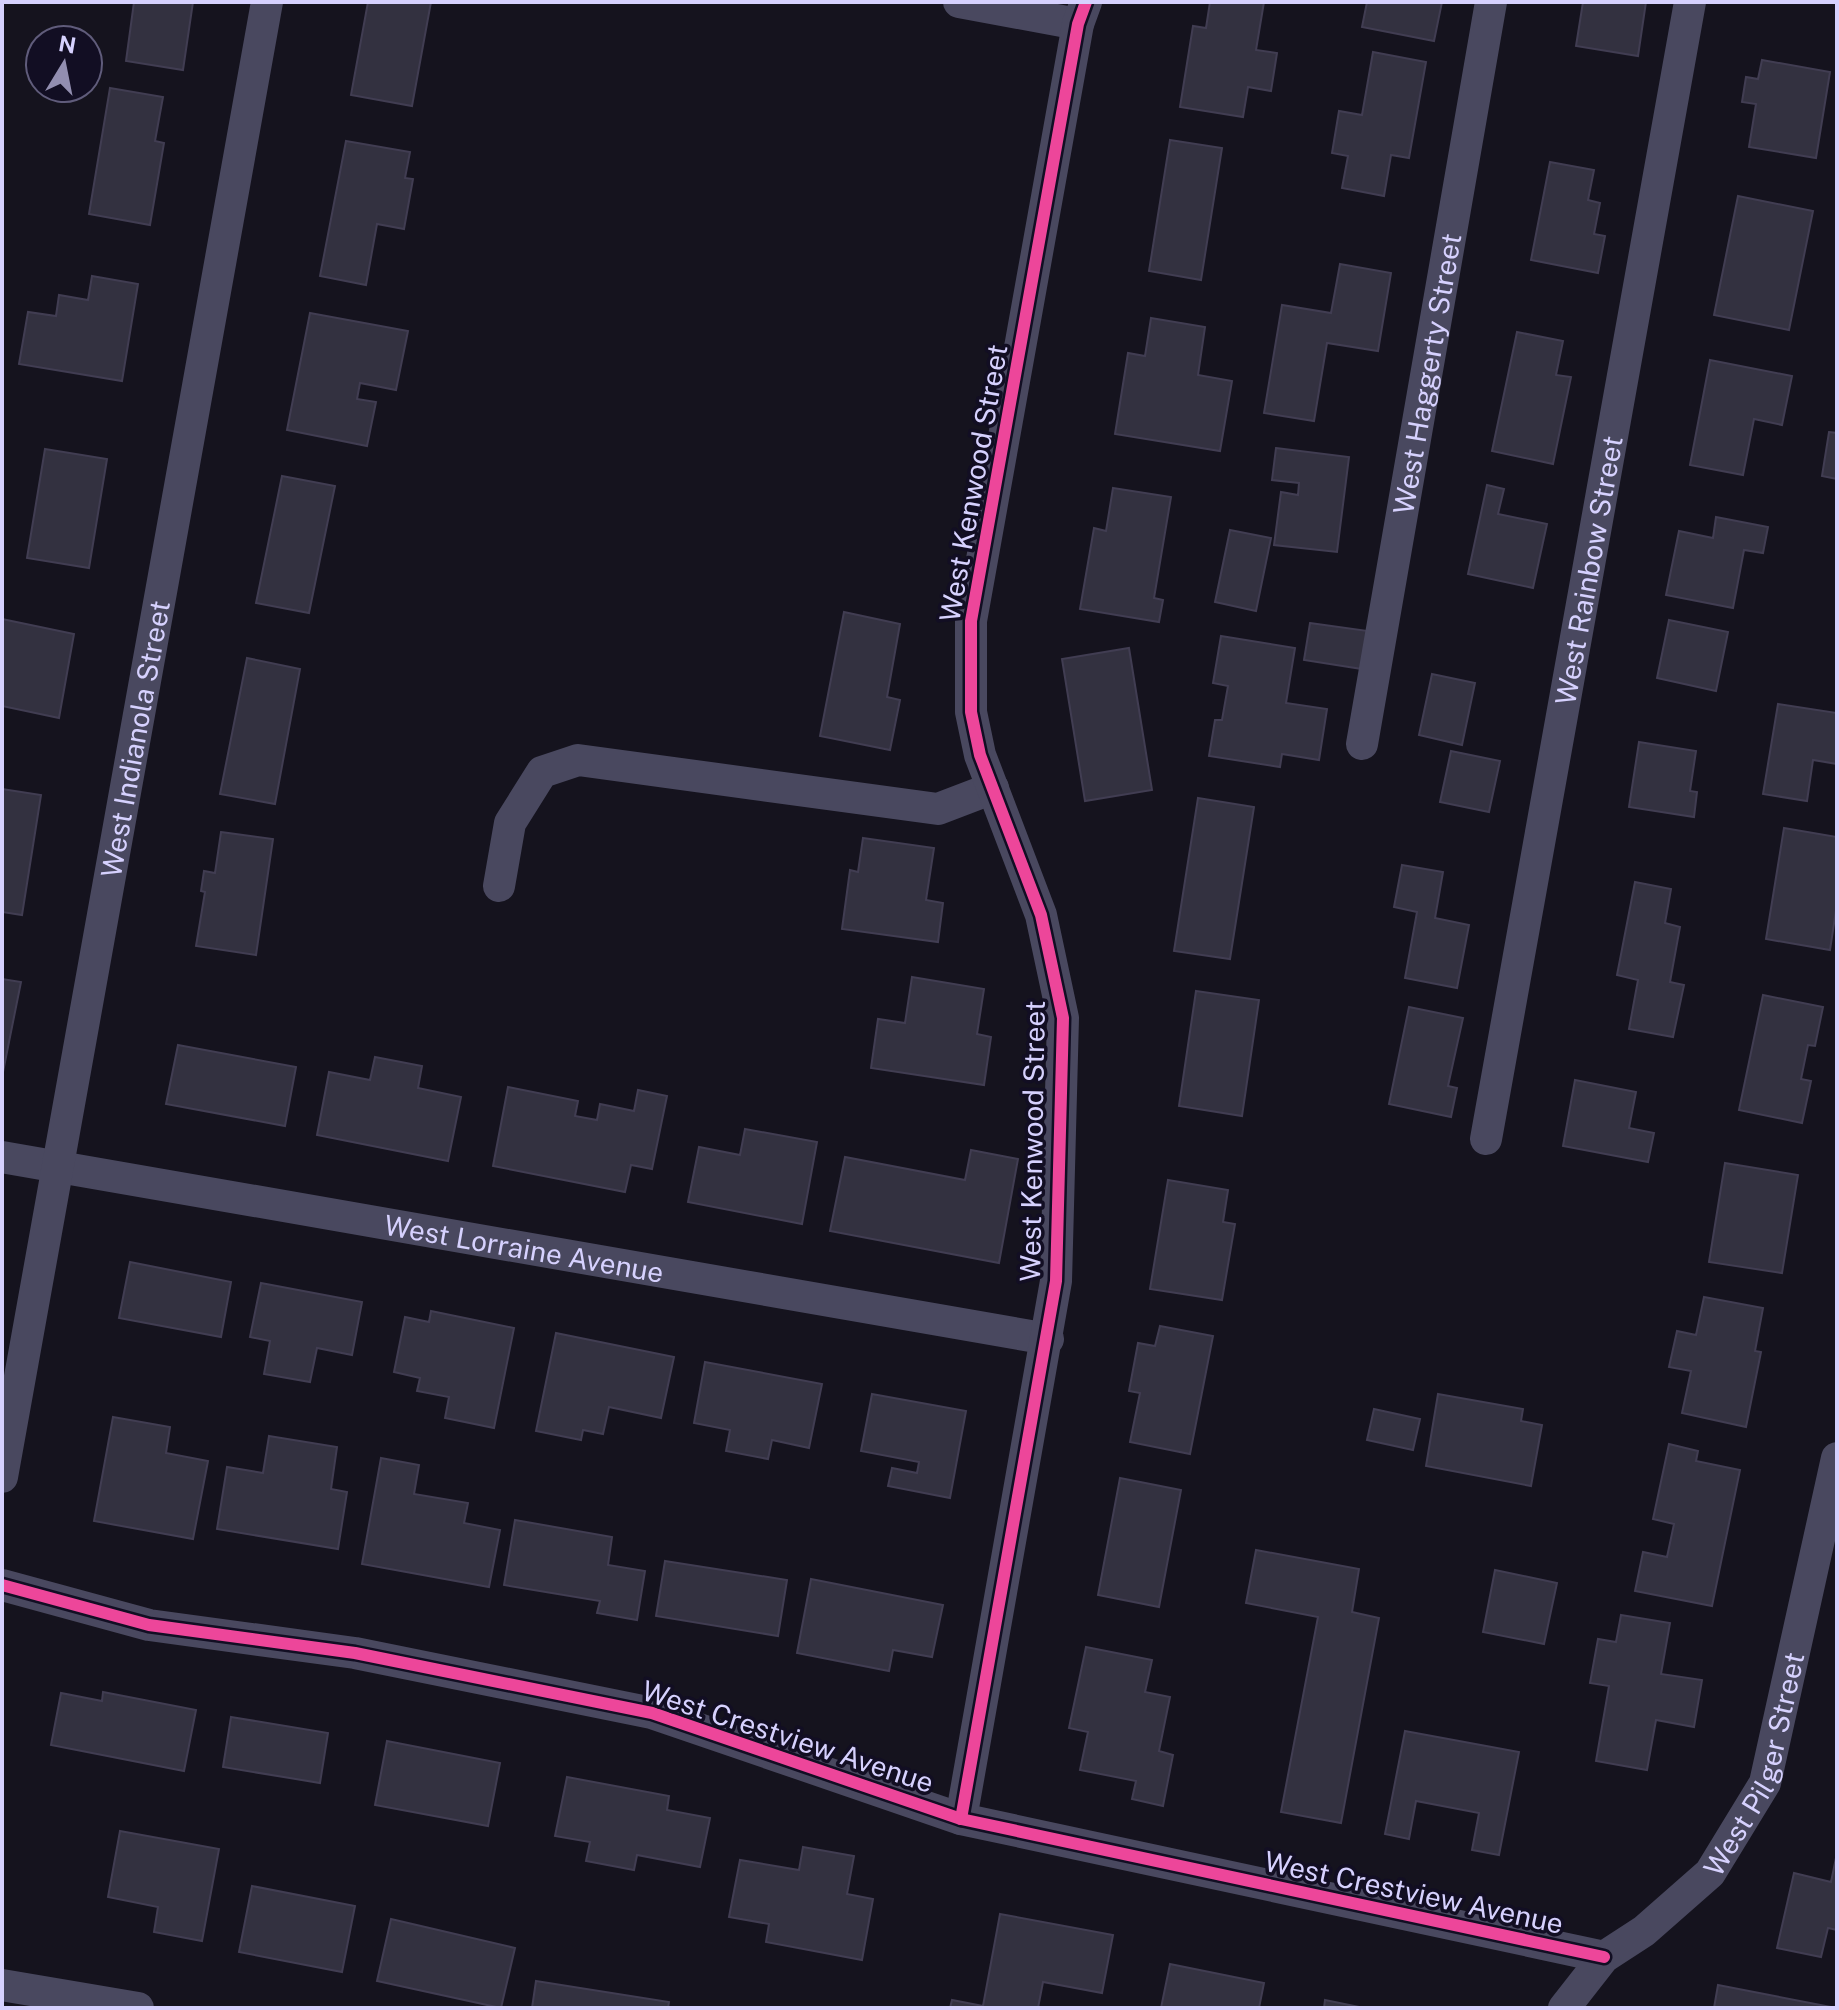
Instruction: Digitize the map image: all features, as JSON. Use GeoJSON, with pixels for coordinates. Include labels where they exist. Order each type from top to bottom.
{"type":"FeatureCollection","features":[{"type":"Feature","properties":{"kind":"street","name":"West Indianola Street"},"geometry":{"type":"LineString","coordinates":[[2,1477],[60,1168],[267,2]]}},
{"type":"Feature","properties":{"kind":"street"},"geometry":{"type":"LineString","coordinates":[[959,2],[1082,13]]}},
{"type":"Feature","properties":{"kind":"street","name":"West Haggerty Street"},"geometry":{"type":"LineString","coordinates":[[1362,744],[1491,2]]}},
{"type":"Feature","properties":{"kind":"street","name":"West Rainbow Street"},"geometry":{"type":"LineString","coordinates":[[1486,1139],[1690,2]]}},
{"type":"Feature","properties":{"kind":"street","name":"West Kenwood Street"},"geometry":{"type":"LineString","coordinates":[[961,1819],[1048,1339],[1059,1215],[1063,1018],[1041,915],[980,755],[971,712],[971,621],[1082,13]]}},
{"type":"Feature","properties":{"kind":"street"},"geometry":{"type":"LineString","coordinates":[[499,886],[510,823],[542,772],[578,760],[938,809],[993,788]]}},
{"type":"Feature","properties":{"kind":"street","name":"West Lorraine Avenue"},"geometry":{"type":"LineString","coordinates":[[2,1157],[1048,1339]]}},
{"type":"Feature","properties":{"kind":"street","name":"West Pilger Street"},"geometry":{"type":"LineString","coordinates":[[1564,2008],[1604,1957],[1644,1931],[1710,1873],[1765,1783],[1837,1458]]}},
{"type":"Feature","properties":{"kind":"street","name":"West Crestview Avenue"},"geometry":{"type":"LineString","coordinates":[[2,1585],[149,1625],[355,1653],[652,1713],[961,1819],[1604,1957]]}},
{"type":"Feature","properties":{"kind":"street"},"geometry":{"type":"LineString","coordinates":[[2,1985],[138,2008]]}},
{"type":"Feature","properties":{"kind":"building"},"geometry":{"type":"Polygon","coordinates":[[[134,2],[193,2],[183,70],[126,61],[134,2]]]}},
{"type":"Feature","properties":{"kind":"building"},"geometry":{"type":"Polygon","coordinates":[[[368,2],[431,2],[412,106],[351,95],[368,2]]]}},
{"type":"Feature","properties":{"kind":"building"},"geometry":{"type":"Polygon","coordinates":[[[1210,2],[1264,2],[1256,50],[1277,53],[1271,91],[1248,87],[1243,117],[1180,107],[1193,26],[1206,28],[1210,2]]]}},
{"type":"Feature","properties":{"kind":"building"},"geometry":{"type":"Polygon","coordinates":[[[1367,2],[1442,2],[1434,41],[1362,27],[1367,2]]]}},
{"type":"Feature","properties":{"kind":"building"},"geometry":{"type":"Polygon","coordinates":[[[1583,2],[1646,2],[1638,56],[1576,46],[1583,2]]]}},
{"type":"Feature","properties":{"kind":"building"},"geometry":{"type":"Polygon","coordinates":[[[1373,52],[1426,62],[1409,158],[1391,155],[1384,196],[1342,188],[1348,156],[1332,153],[1339,111],[1362,115],[1373,52]]]}},
{"type":"Feature","properties":{"kind":"building"},"geometry":{"type":"Polygon","coordinates":[[[1762,60],[1830,72],[1816,158],[1749,147],[1756,104],[1742,102],[1746,77],[1758,79],[1762,60]]]}},
{"type":"Feature","properties":{"kind":"building"},"geometry":{"type":"Polygon","coordinates":[[[110,88],[163,97],[155,141],[164,143],[150,225],[89,214],[110,88]]]}},
{"type":"Feature","properties":{"kind":"building"},"geometry":{"type":"Polygon","coordinates":[[[1170,140],[1222,148],[1201,280],[1149,271],[1170,140]]]}},
{"type":"Feature","properties":{"kind":"building"},"geometry":{"type":"Polygon","coordinates":[[[346,141],[410,152],[405,178],[413,179],[404,229],[377,224],[366,285],[320,276],[346,141]]]}},
{"type":"Feature","properties":{"kind":"building"},"geometry":{"type":"Polygon","coordinates":[[[1550,162],[1594,170],[1588,200],[1600,203],[1594,234],[1605,236],[1598,273],[1531,260],[1550,162]]]}},
{"type":"Feature","properties":{"kind":"building"},"geometry":{"type":"Polygon","coordinates":[[[1738,196],[1813,211],[1789,330],[1714,315],[1738,196]]]}},
{"type":"Feature","properties":{"kind":"building"},"geometry":{"type":"Polygon","coordinates":[[[1340,264],[1391,273],[1378,351],[1327,343],[1314,421],[1264,413],[1282,305],[1331,313],[1340,264]]]}},
{"type":"Feature","properties":{"kind":"building"},"geometry":{"type":"Polygon","coordinates":[[[92,276],[138,284],[122,381],[19,364],[28,312],[56,316],[59,295],[88,300],[92,276]]]}},
{"type":"Feature","properties":{"kind":"building"},"geometry":{"type":"Polygon","coordinates":[[[310,313],[408,331],[396,390],[360,383],[357,399],[376,402],[367,446],[287,430],[310,313]]]}},
{"type":"Feature","properties":{"kind":"building"},"geometry":{"type":"Polygon","coordinates":[[[1151,318],[1205,327],[1198,375],[1232,381],[1220,451],[1115,434],[1128,353],[1145,356],[1151,318]]]}},
{"type":"Feature","properties":{"kind":"building"},"geometry":{"type":"Polygon","coordinates":[[[1517,332],[1563,341],[1556,375],[1571,377],[1553,464],[1492,451],[1517,332]]]}},
{"type":"Feature","properties":{"kind":"building"},"geometry":{"type":"Polygon","coordinates":[[[1710,360],[1792,376],[1782,425],[1754,419],[1743,475],[1690,465],[1710,360]]]}},
{"type":"Feature","properties":{"kind":"building"},"geometry":{"type":"Polygon","coordinates":[[[1829,432],[1837,433],[1837,479],[1822,476],[1829,432]]]}},
{"type":"Feature","properties":{"kind":"building"},"geometry":{"type":"Polygon","coordinates":[[[1276,448],[1349,457],[1337,552],[1274,545],[1281,492],[1298,495],[1299,483],[1272,480],[1276,448]]]}},
{"type":"Feature","properties":{"kind":"building"},"geometry":{"type":"Polygon","coordinates":[[[45,449],[107,459],[89,568],[27,558],[45,449]]]}},
{"type":"Feature","properties":{"kind":"building"},"geometry":{"type":"Polygon","coordinates":[[[282,476],[335,486],[309,613],[256,603],[282,476]]]}},
{"type":"Feature","properties":{"kind":"building"},"geometry":{"type":"Polygon","coordinates":[[[1487,485],[1504,489],[1498,514],[1547,524],[1533,588],[1468,574],[1487,485]]]}},
{"type":"Feature","properties":{"kind":"building"},"geometry":{"type":"Polygon","coordinates":[[[1113,488],[1171,497],[1154,598],[1163,600],[1159,622],[1080,609],[1094,528],[1106,531],[1113,488]]]}},
{"type":"Feature","properties":{"kind":"building"},"geometry":{"type":"Polygon","coordinates":[[[1716,517],[1768,527],[1763,553],[1744,550],[1733,608],[1666,595],[1679,531],[1713,538],[1716,517]]]}},
{"type":"Feature","properties":{"kind":"building"},"geometry":{"type":"Polygon","coordinates":[[[1230,530],[1271,538],[1256,611],[1215,602],[1230,530]]]}},
{"type":"Feature","properties":{"kind":"building"},"geometry":{"type":"Polygon","coordinates":[[[844,612],[900,624],[887,697],[900,700],[890,750],[820,736],[844,612]]]}},
{"type":"Feature","properties":{"kind":"building"},"geometry":{"type":"Polygon","coordinates":[[[2,619],[74,634],[59,718],[2,706],[2,619]]]}},
{"type":"Feature","properties":{"kind":"building"},"geometry":{"type":"Polygon","coordinates":[[[1669,620],[1728,632],[1716,691],[1657,678],[1669,620]]]}},
{"type":"Feature","properties":{"kind":"building"},"geometry":{"type":"Polygon","coordinates":[[[1310,623],[1368,631],[1362,669],[1304,660],[1310,623]]]}},
{"type":"Feature","properties":{"kind":"building"},"geometry":{"type":"Polygon","coordinates":[[[1221,636],[1295,648],[1286,703],[1327,709],[1319,760],[1282,754],[1280,767],[1209,756],[1215,720],[1222,720],[1228,686],[1213,683],[1221,636]]]}},
{"type":"Feature","properties":{"kind":"building"},"geometry":{"type":"Polygon","coordinates":[[[1129,648],[1152,790],[1085,801],[1062,659],[1129,648]]]}},
{"type":"Feature","properties":{"kind":"building"},"geometry":{"type":"Polygon","coordinates":[[[247,658],[300,669],[275,804],[220,794],[247,658]]]}},
{"type":"Feature","properties":{"kind":"building"},"geometry":{"type":"Polygon","coordinates":[[[1432,674],[1475,683],[1462,745],[1419,735],[1432,674]]]}},
{"type":"Feature","properties":{"kind":"building"},"geometry":{"type":"Polygon","coordinates":[[[1778,704],[1837,713],[1837,764],[1813,760],[1807,801],[1763,794],[1778,704]]]}},
{"type":"Feature","properties":{"kind":"building"},"geometry":{"type":"Polygon","coordinates":[[[1639,742],[1696,751],[1690,791],[1697,792],[1694,817],[1629,807],[1639,742]]]}},
{"type":"Feature","properties":{"kind":"building"},"geometry":{"type":"Polygon","coordinates":[[[1451,751],[1500,761],[1489,812],[1440,802],[1451,751]]]}},
{"type":"Feature","properties":{"kind":"building"},"geometry":{"type":"Polygon","coordinates":[[[2,789],[41,795],[22,915],[2,912],[2,789]]]}},
{"type":"Feature","properties":{"kind":"building"},"geometry":{"type":"Polygon","coordinates":[[[1198,798],[1254,807],[1230,959],[1174,951],[1198,798]]]}},
{"type":"Feature","properties":{"kind":"building"},"geometry":{"type":"Polygon","coordinates":[[[1784,828],[1837,837],[1837,904],[1830,950],[1766,939],[1784,828]]]}},
{"type":"Feature","properties":{"kind":"building"},"geometry":{"type":"Polygon","coordinates":[[[221,832],[273,839],[256,955],[196,946],[205,892],[201,891],[204,871],[215,873],[221,832]]]}},
{"type":"Feature","properties":{"kind":"building"},"geometry":{"type":"Polygon","coordinates":[[[863,838],[934,848],[926,900],[943,903],[938,942],[842,929],[850,870],[858,872],[863,838]]]}},
{"type":"Feature","properties":{"kind":"building"},"geometry":{"type":"Polygon","coordinates":[[[1402,865],[1443,872],[1435,918],[1469,925],[1457,988],[1405,978],[1417,912],[1394,907],[1402,865]]]}},
{"type":"Feature","properties":{"kind":"building"},"geometry":{"type":"Polygon","coordinates":[[[1635,882],[1671,889],[1665,923],[1680,927],[1670,982],[1684,985],[1673,1037],[1629,1029],[1638,980],[1617,975],[1635,882]]]}},
{"type":"Feature","properties":{"kind":"building"},"geometry":{"type":"Polygon","coordinates":[[[912,977],[984,989],[977,1034],[991,1037],[984,1085],[871,1068],[878,1019],[905,1023],[912,977]]]}},
{"type":"Feature","properties":{"kind":"building"},"geometry":{"type":"Polygon","coordinates":[[[2,979],[21,982],[2,1077],[2,979]]]}},
{"type":"Feature","properties":{"kind":"building"},"geometry":{"type":"Polygon","coordinates":[[[1196,991],[1259,1000],[1242,1116],[1179,1106],[1196,991]]]}},
{"type":"Feature","properties":{"kind":"building"},"geometry":{"type":"Polygon","coordinates":[[[1763,995],[1823,1007],[1815,1046],[1808,1045],[1801,1079],[1811,1081],[1802,1123],[1739,1110],[1763,995]]]}},
{"type":"Feature","properties":{"kind":"building"},"geometry":{"type":"Polygon","coordinates":[[[1409,1007],[1463,1018],[1448,1086],[1457,1088],[1451,1117],[1389,1104],[1409,1007]]]}},
{"type":"Feature","properties":{"kind":"building"},"geometry":{"type":"Polygon","coordinates":[[[178,1045],[296,1067],[285,1126],[166,1104],[178,1045]]]}},
{"type":"Feature","properties":{"kind":"building"},"geometry":{"type":"Polygon","coordinates":[[[375,1057],[422,1066],[418,1088],[461,1097],[448,1161],[317,1135],[329,1072],[370,1080],[375,1057]]]}},
{"type":"Feature","properties":{"kind":"building"},"geometry":{"type":"Polygon","coordinates":[[[1575,1080],[1636,1092],[1629,1128],[1654,1133],[1648,1162],[1563,1146],[1575,1080]]]}},
{"type":"Feature","properties":{"kind":"building"},"geometry":{"type":"Polygon","coordinates":[[[508,1087],[578,1101],[575,1116],[597,1120],[600,1104],[634,1111],[638,1090],[667,1096],[652,1169],[631,1165],[625,1192],[493,1166],[508,1087]]]}},
{"type":"Feature","properties":{"kind":"building"},"geometry":{"type":"Polygon","coordinates":[[[745,1129],[817,1142],[802,1224],[688,1202],[699,1147],[740,1155],[745,1129]]]}},
{"type":"Feature","properties":{"kind":"building"},"geometry":{"type":"Polygon","coordinates":[[[971,1150],[1018,1159],[999,1263],[830,1231],[845,1157],[965,1180],[971,1150]]]}},
{"type":"Feature","properties":{"kind":"building"},"geometry":{"type":"Polygon","coordinates":[[[1725,1163],[1798,1175],[1782,1273],[1709,1262],[1725,1163]]]}},
{"type":"Feature","properties":{"kind":"building"},"geometry":{"type":"Polygon","coordinates":[[[1168,1180],[1228,1190],[1223,1222],[1235,1224],[1222,1300],[1150,1289],[1168,1180]]]}},
{"type":"Feature","properties":{"kind":"building"},"geometry":{"type":"Polygon","coordinates":[[[130,1262],[231,1282],[221,1337],[119,1318],[130,1262]]]}},
{"type":"Feature","properties":{"kind":"building"},"geometry":{"type":"Polygon","coordinates":[[[261,1283],[362,1302],[352,1355],[317,1348],[310,1382],[264,1374],[270,1341],[250,1337],[261,1283]]]}},
{"type":"Feature","properties":{"kind":"building"},"geometry":{"type":"Polygon","coordinates":[[[1704,1297],[1763,1308],[1755,1351],[1761,1352],[1746,1427],[1682,1413],[1691,1371],[1669,1367],[1677,1331],[1696,1335],[1704,1297]]]}},
{"type":"Feature","properties":{"kind":"building"},"geometry":{"type":"Polygon","coordinates":[[[431,1311],[514,1328],[494,1428],[445,1418],[449,1397],[417,1391],[420,1378],[394,1372],[405,1317],[429,1322],[431,1311]]]}},
{"type":"Feature","properties":{"kind":"building"},"geometry":{"type":"Polygon","coordinates":[[[1160,1326],[1213,1336],[1190,1454],[1130,1442],[1140,1393],[1129,1391],[1138,1343],[1155,1346],[1160,1326]]]}},
{"type":"Feature","properties":{"kind":"building"},"geometry":{"type":"Polygon","coordinates":[[[556,1333],[674,1357],[661,1418],[609,1407],[603,1434],[583,1430],[581,1440],[536,1431],[556,1333]]]}},
{"type":"Feature","properties":{"kind":"building"},"geometry":{"type":"Polygon","coordinates":[[[705,1362],[822,1384],[809,1448],[772,1440],[768,1459],[726,1451],[730,1430],[694,1423],[705,1362]]]}},
{"type":"Feature","properties":{"kind":"building"},"geometry":{"type":"Polygon","coordinates":[[[872,1394],[966,1411],[950,1498],[888,1486],[892,1468],[917,1473],[919,1462],[861,1451],[872,1394]]]}},
{"type":"Feature","properties":{"kind":"building"},"geometry":{"type":"Polygon","coordinates":[[[1438,1394],[1523,1409],[1521,1421],[1542,1425],[1531,1486],[1426,1466],[1438,1394]]]}},
{"type":"Feature","properties":{"kind":"building"},"geometry":{"type":"Polygon","coordinates":[[[1374,1409],[1420,1419],[1413,1450],[1367,1440],[1374,1409]]]}},
{"type":"Feature","properties":{"kind":"building"},"geometry":{"type":"Polygon","coordinates":[[[113,1417],[170,1427],[166,1453],[208,1461],[193,1539],[94,1521],[113,1417]]]}},
{"type":"Feature","properties":{"kind":"building"},"geometry":{"type":"Polygon","coordinates":[[[269,1436],[337,1447],[331,1489],[347,1492],[338,1549],[217,1529],[227,1467],[263,1473],[269,1436]]]}},
{"type":"Feature","properties":{"kind":"building"},"geometry":{"type":"Polygon","coordinates":[[[1669,1444],[1698,1451],[1696,1461],[1740,1470],[1712,1606],[1635,1591],[1643,1552],[1667,1557],[1674,1524],[1653,1519],[1669,1444]]]}},
{"type":"Feature","properties":{"kind":"building"},"geometry":{"type":"Polygon","coordinates":[[[381,1458],[419,1465],[414,1494],[468,1503],[464,1523],[500,1530],[489,1587],[362,1564],[381,1458]]]}},
{"type":"Feature","properties":{"kind":"building"},"geometry":{"type":"Polygon","coordinates":[[[1120,1478],[1181,1490],[1159,1607],[1098,1595],[1120,1478]]]}},
{"type":"Feature","properties":{"kind":"building"},"geometry":{"type":"Polygon","coordinates":[[[515,1520],[612,1537],[608,1565],[645,1571],[637,1620],[597,1613],[600,1601],[504,1585],[515,1520]]]}},
{"type":"Feature","properties":{"kind":"building"},"geometry":{"type":"Polygon","coordinates":[[[1256,1550],[1359,1569],[1352,1612],[1379,1618],[1341,1823],[1281,1812],[1318,1617],[1246,1603],[1256,1550]]]}},
{"type":"Feature","properties":{"kind":"building"},"geometry":{"type":"Polygon","coordinates":[[[665,1561],[787,1580],[778,1636],[656,1616],[665,1561]]]}},
{"type":"Feature","properties":{"kind":"building"},"geometry":{"type":"Polygon","coordinates":[[[1495,1570],[1557,1583],[1544,1644],[1483,1632],[1495,1570]]]}},
{"type":"Feature","properties":{"kind":"building"},"geometry":{"type":"Polygon","coordinates":[[[811,1579],[943,1605],[932,1657],[893,1650],[889,1671],[797,1653],[811,1579]]]}},
{"type":"Feature","properties":{"kind":"building"},"geometry":{"type":"Polygon","coordinates":[[[1621,1615],[1670,1623],[1661,1674],[1702,1680],[1694,1727],[1656,1720],[1647,1770],[1596,1761],[1609,1686],[1590,1683],[1598,1639],[1616,1642],[1621,1615]]]}},
{"type":"Feature","properties":{"kind":"building"},"geometry":{"type":"Polygon","coordinates":[[[1086,1647],[1152,1660],[1145,1692],[1170,1697],[1159,1751],[1173,1755],[1163,1806],[1132,1799],[1136,1781],[1080,1770],[1088,1732],[1069,1728],[1086,1647]]]}},
{"type":"Feature","properties":{"kind":"building"},"geometry":{"type":"Polygon","coordinates":[[[103,1692],[196,1710],[184,1771],[51,1745],[61,1693],[102,1701],[103,1692]]]}},
{"type":"Feature","properties":{"kind":"building"},"geometry":{"type":"Polygon","coordinates":[[[231,1717],[328,1733],[320,1783],[223,1767],[231,1717]]]}},
{"type":"Feature","properties":{"kind":"building"},"geometry":{"type":"Polygon","coordinates":[[[1405,1731],[1519,1752],[1499,1855],[1472,1850],[1479,1813],[1416,1801],[1409,1839],[1385,1834],[1405,1731]]]}},
{"type":"Feature","properties":{"kind":"building"},"geometry":{"type":"Polygon","coordinates":[[[387,1741],[500,1763],[488,1826],[375,1805],[387,1741]]]}},
{"type":"Feature","properties":{"kind":"building"},"geometry":{"type":"Polygon","coordinates":[[[567,1777],[669,1796],[667,1810],[710,1818],[700,1867],[637,1855],[634,1870],[586,1861],[590,1842],[555,1836],[567,1777]]]}},
{"type":"Feature","properties":{"kind":"building"},"geometry":{"type":"Polygon","coordinates":[[[120,1831],[219,1849],[202,1941],[154,1932],[158,1907],[108,1897],[120,1831]]]}},
{"type":"Feature","properties":{"kind":"building"},"geometry":{"type":"Polygon","coordinates":[[[803,1847],[854,1856],[847,1894],[873,1899],[862,1960],[766,1942],[769,1924],[729,1917],[740,1860],[799,1870],[803,1847]]]}},
{"type":"Feature","properties":{"kind":"building"},"geometry":{"type":"Polygon","coordinates":[[[1837,1853],[1837,1930],[1828,1928],[1821,1957],[1777,1948],[1794,1873],[1831,1882],[1837,1853]]]}},
{"type":"Feature","properties":{"kind":"building"},"geometry":{"type":"Polygon","coordinates":[[[252,1886],[355,1906],[342,1972],[239,1952],[252,1886]]]}},
{"type":"Feature","properties":{"kind":"building"},"geometry":{"type":"Polygon","coordinates":[[[1000,1914],[1113,1935],[1102,1993],[1043,1982],[1038,2008],[950,2008],[952,2000],[983,2006],[1000,1914]]]}},
{"type":"Feature","properties":{"kind":"building"},"geometry":{"type":"Polygon","coordinates":[[[391,1919],[515,1948],[501,2008],[377,1981],[391,1919]]]}},
{"type":"Feature","properties":{"kind":"building"},"geometry":{"type":"Polygon","coordinates":[[[1170,1964],[1264,1983],[1259,2008],[1161,2008],[1170,1964]]]}},
{"type":"Feature","properties":{"kind":"building"},"geometry":{"type":"Polygon","coordinates":[[[536,1981],[669,2002],[668,2008],[532,2008],[536,1981]]]}},
{"type":"Feature","properties":{"kind":"building"},"geometry":{"type":"Polygon","coordinates":[[[1718,1985],[1836,2008],[1714,2008],[1718,1985]]]}},
{"type":"Feature","properties":{"kind":"building"},"geometry":{"type":"Polygon","coordinates":[[[1325,2000],[1364,2008],[1324,2008],[1325,2000]]]}},
{"type":"Feature","properties":{"kind":"cycle path"},"geometry":{"type":"LineString","coordinates":[[961,1819],[1056,1281],[1063,1018],[1041,915],[980,755],[971,712],[971,621],[1078,24],[1086,2]]}},
{"type":"Feature","properties":{"kind":"cycle path"},"geometry":{"type":"LineString","coordinates":[[2,1585],[149,1625],[355,1653],[652,1713],[961,1819],[1604,1957]]}}]}
